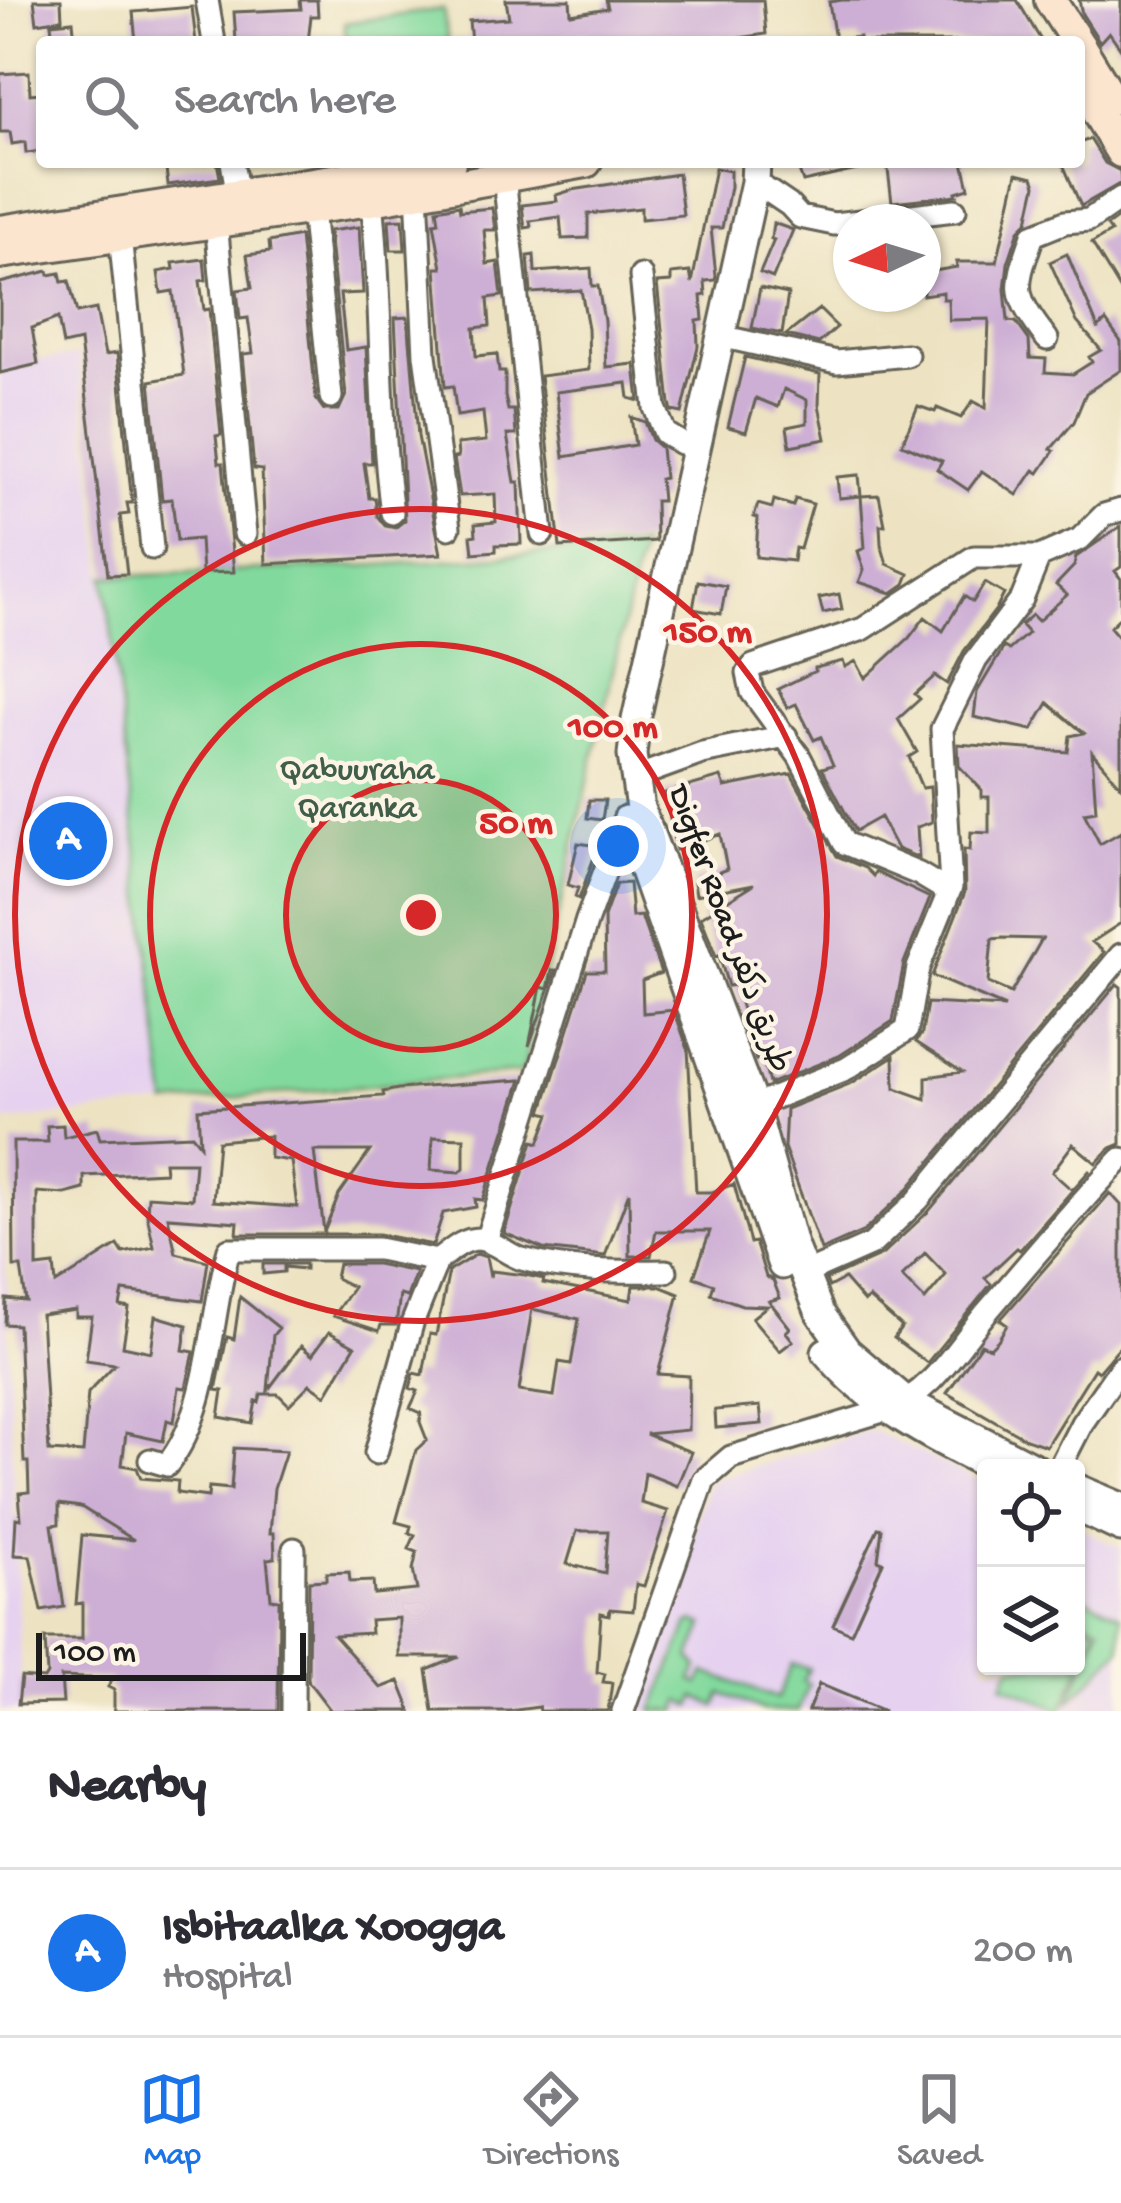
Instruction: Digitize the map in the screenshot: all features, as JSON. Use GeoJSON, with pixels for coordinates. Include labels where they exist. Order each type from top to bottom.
{"type":"FeatureCollection","features":[{"type":"Feature","properties":{"kind":"main road"},"geometry":{"type":"LineString","coordinates":[[1027,0],[1050,36]]}},
{"type":"Feature","properties":{"kind":"main road"},"geometry":{"type":"LineString","coordinates":[[1050,0],[1071,36]]}},
{"type":"Feature","properties":{"kind":"main road"},"geometry":{"type":"LineString","coordinates":[[1092,72],[1121,114]]}},
{"type":"Feature","properties":{"kind":"main road"},"geometry":{"type":"LineString","coordinates":[[1092,72],[1121,152]]}},
{"type":"Feature","properties":{"kind":"main road"},"geometry":{"type":"LineString","coordinates":[[0,231],[413,168]]}},
{"type":"Feature","properties":{"kind":"main road"},"geometry":{"type":"LineString","coordinates":[[0,253],[372,200],[551,168]]}},
{"type":"Feature","properties":{"kind":"street"},"geometry":{"type":"LineString","coordinates":[[207,0],[213,36]]}},
{"type":"Feature","properties":{"kind":"street"},"geometry":{"type":"LineString","coordinates":[[233,168],[238,196]]}},
{"type":"Feature","properties":{"kind":"street"},"geometry":{"type":"LineString","coordinates":[[749,168],[800,218],[834,224],[955,211]]}},
{"type":"Feature","properties":{"kind":"street","name":"Digfer Road طريق دكفر"},"geometry":{"type":"LineString","coordinates":[[749,168],[720,336],[636,720],[634,778],[650,835],[754,1106],[820,1313],[897,1406],[1015,1459]]}},
{"type":"Feature","properties":{"kind":"street","name":"Digfer Road طريق دكفر"},"geometry":{"type":"LineString","coordinates":[[749,168],[681,443],[621,736],[619,773],[626,817],[800,1312],[849,1379],[980,1459]]}},
{"type":"Feature","properties":{"kind":"street"},"geometry":{"type":"LineString","coordinates":[[504,176],[542,535]]}},
{"type":"Feature","properties":{"kind":"street"},"geometry":{"type":"LineString","coordinates":[[417,191],[425,355],[449,528]]}},
{"type":"Feature","properties":{"kind":"street"},"geometry":{"type":"LineString","coordinates":[[1047,339],[1026,312],[1017,282],[1034,235],[1065,222],[1089,220],[1121,198]]}},
{"type":"Feature","properties":{"kind":"street"},"geometry":{"type":"LineString","coordinates":[[372,200],[381,284],[382,436],[392,513]]}},
{"type":"Feature","properties":{"kind":"street"},"geometry":{"type":"LineString","coordinates":[[312,209],[331,398]]}},
{"type":"Feature","properties":{"kind":"street"},"geometry":{"type":"LineString","coordinates":[[216,221],[244,534]]}},
{"type":"Feature","properties":{"kind":"street"},"geometry":{"type":"LineString","coordinates":[[120,235],[152,548]]}},
{"type":"Feature","properties":{"kind":"street"},"geometry":{"type":"LineString","coordinates":[[641,277],[655,408],[664,433],[681,443]]}},
{"type":"Feature","properties":{"kind":"street"},"geometry":{"type":"LineString","coordinates":[[720,336],[837,362],[907,355]]}},
{"type":"Feature","properties":{"kind":"street"},"geometry":{"type":"LineString","coordinates":[[949,892],[919,874],[844,843],[786,736],[752,692],[748,674],[752,666],[863,629],[974,557],[1040,557],[1080,538],[1104,515],[1121,510]]}},
{"type":"Feature","properties":{"kind":"street"},"geometry":{"type":"LineString","coordinates":[[754,1106],[846,1069],[907,1030],[918,968],[949,892],[942,729],[976,660],[1022,599],[1040,557]]}},
{"type":"Feature","properties":{"kind":"street"},"geometry":{"type":"LineString","coordinates":[[634,778],[702,753],[786,736]]}},
{"type":"Feature","properties":{"kind":"street"},"geometry":{"type":"LineString","coordinates":[[487,1241],[587,920],[626,817]]}},
{"type":"Feature","properties":{"kind":"street"},"geometry":{"type":"LineString","coordinates":[[804,1274],[872,1244],[918,1199],[1121,955]]}},
{"type":"Feature","properties":{"kind":"street"},"geometry":{"type":"LineString","coordinates":[[623,1711],[704,1480],[731,1457],[897,1406],[927,1387],[1121,1159]]}},
{"type":"Feature","properties":{"kind":"street"},"geometry":{"type":"LineString","coordinates":[[376,1454],[412,1324],[436,1261],[460,1243],[487,1241],[516,1258],[590,1271],[665,1270]]}},
{"type":"Feature","properties":{"kind":"street"},"geometry":{"type":"LineString","coordinates":[[150,1460],[166,1465],[179,1450],[197,1401],[229,1249],[378,1249],[436,1261]]}},
{"type":"Feature","properties":{"kind":"street"},"geometry":{"type":"LineString","coordinates":[[1064,1459],[1121,1366]]}},
{"type":"Feature","properties":{"kind":"street"},"geometry":{"type":"LineString","coordinates":[[1085,1492],[1121,1507]]}},
{"type":"Feature","properties":{"kind":"street"},"geometry":{"type":"LineString","coordinates":[[1085,1511],[1121,1528]]}},
{"type":"Feature","properties":{"kind":"street"},"geometry":{"type":"LineString","coordinates":[[293,1711],[295,1549]]}},
{"type":"Feature","properties":{"kind":"shaded area"},"geometry":{"type":"Polygon","coordinates":[[[78,355],[167,1104],[0,1122],[0,366],[78,355]]]}},
{"type":"Feature","properties":{"kind":"shaded area"},"geometry":{"type":"Polygon","coordinates":[[[0,1128],[22,1711],[0,1711],[0,1128]]]}},
{"type":"Feature","properties":{"kind":"shaded area"},"geometry":{"type":"Polygon","coordinates":[[[871,1430],[977,1480],[977,1675],[1085,1675],[1085,1530],[1121,1548],[1121,1711],[633,1711],[710,1481],[871,1430]]]}},
{"type":"Feature","properties":{"kind":"green space"},"geometry":{"type":"Polygon","coordinates":[[[443,9],[447,36],[345,36],[344,23],[443,9]]]}},
{"type":"Feature","properties":{"kind":"green space","name":"Qabuuraha Qaranka"},"geometry":{"type":"Polygon","coordinates":[[[641,546],[523,1072],[167,1104],[105,577],[379,565],[641,546]]]}},
{"type":"Feature","properties":{"kind":"green space"},"geometry":{"type":"Polygon","coordinates":[[[1085,1597],[1121,1615],[1121,1649],[1069,1703],[1081,1675],[1085,1675],[1101,1626],[1085,1619],[1085,1597]]]}},
{"type":"Feature","properties":{"kind":"green space"},"geometry":{"type":"Polygon","coordinates":[[[1085,1623],[1097,1628],[1085,1656],[1085,1623]]]}},
{"type":"Feature","properties":{"kind":"green space"},"geometry":{"type":"Polygon","coordinates":[[[689,1624],[704,1625],[691,1658],[698,1667],[692,1681],[699,1684],[705,1672],[777,1698],[792,1664],[809,1669],[803,1681],[809,1685],[798,1711],[764,1711],[722,1693],[716,1706],[696,1697],[692,1706],[681,1701],[677,1711],[653,1711],[689,1624]]]}},
{"type":"Feature","properties":{"kind":"green space"},"geometry":{"type":"Polygon","coordinates":[[[1007,1675],[1077,1675],[1062,1710],[1003,1684],[1007,1675]]]}},
{"type":"Feature","properties":{"kind":"building"},"geometry":{"type":"Polygon","coordinates":[[[34,0],[61,0],[62,19],[37,23],[34,0]]]}},
{"type":"Feature","properties":{"kind":"building"},"geometry":{"type":"Polygon","coordinates":[[[300,0],[317,0],[318,16],[311,16],[309,36],[236,36],[234,12],[301,9],[300,0]]]}},
{"type":"Feature","properties":{"kind":"building"},"geometry":{"type":"Polygon","coordinates":[[[506,0],[570,0],[571,14],[608,8],[606,0],[763,0],[766,34],[470,36],[469,21],[509,18],[506,0]]]}},
{"type":"Feature","properties":{"kind":"building"},"geometry":{"type":"Polygon","coordinates":[[[1017,0],[1038,36],[834,36],[829,2],[1017,0]]]}},
{"type":"Feature","properties":{"kind":"building"},"geometry":{"type":"Polygon","coordinates":[[[1079,0],[1121,0],[1121,49],[1109,32],[1100,42],[1079,0]]]}},
{"type":"Feature","properties":{"kind":"building"},"geometry":{"type":"Polygon","coordinates":[[[192,7],[195,36],[135,36],[133,12],[192,7]]]}},
{"type":"Feature","properties":{"kind":"building"},"geometry":{"type":"Polygon","coordinates":[[[73,21],[74,36],[52,36],[51,23],[73,21]]]}},
{"type":"Feature","properties":{"kind":"building"},"geometry":{"type":"Polygon","coordinates":[[[29,72],[30,94],[36,94],[36,152],[26,153],[25,142],[12,144],[10,132],[0,132],[0,74],[29,72]]]}},
{"type":"Feature","properties":{"kind":"building"},"geometry":{"type":"Polygon","coordinates":[[[1090,139],[1105,163],[1120,171],[1121,183],[1081,206],[1065,168],[1085,168],[1085,141],[1090,139]]]}},
{"type":"Feature","properties":{"kind":"building"},"geometry":{"type":"Polygon","coordinates":[[[218,168],[220,178],[168,185],[166,169],[218,168]]]}},
{"type":"Feature","properties":{"kind":"building"},"geometry":{"type":"Polygon","coordinates":[[[715,168],[730,171],[730,187],[722,228],[711,228],[716,276],[705,281],[706,295],[701,296],[703,320],[697,321],[698,346],[682,413],[672,411],[670,404],[657,283],[671,282],[671,274],[690,272],[692,283],[715,168]]]}},
{"type":"Feature","properties":{"kind":"building"},"geometry":{"type":"Polygon","coordinates":[[[798,168],[857,168],[857,170],[803,182],[798,168]]]}},
{"type":"Feature","properties":{"kind":"building"},"geometry":{"type":"Polygon","coordinates":[[[888,168],[964,168],[969,188],[957,195],[892,202],[888,168]]]}},
{"type":"Feature","properties":{"kind":"building"},"geometry":{"type":"Polygon","coordinates":[[[1017,173],[1033,177],[1036,185],[1028,221],[1019,230],[1008,263],[1008,321],[1016,322],[1029,340],[1030,358],[1046,359],[1045,372],[1073,374],[1092,362],[1089,357],[1101,350],[1077,322],[1050,262],[1067,254],[1098,328],[1106,321],[1121,342],[1121,370],[1086,393],[1074,422],[1051,449],[1039,473],[1034,470],[1017,495],[982,471],[968,490],[937,469],[942,461],[902,444],[918,406],[961,418],[973,401],[986,408],[989,319],[949,320],[941,270],[957,267],[956,262],[997,262],[1017,173]]]}},
{"type":"Feature","properties":{"kind":"building"},"geometry":{"type":"Polygon","coordinates":[[[678,174],[683,215],[641,219],[641,208],[588,214],[588,238],[562,239],[560,217],[530,221],[531,227],[525,228],[522,205],[557,201],[556,195],[572,190],[678,174]]]}},
{"type":"Feature","properties":{"kind":"building"},"geometry":{"type":"Polygon","coordinates":[[[459,205],[460,211],[492,208],[495,230],[484,230],[487,264],[498,262],[502,296],[488,298],[490,326],[474,328],[476,356],[497,354],[499,372],[505,372],[505,396],[508,410],[514,410],[516,435],[507,435],[515,482],[519,482],[521,544],[496,545],[496,551],[473,553],[475,524],[496,522],[495,494],[460,496],[454,458],[458,457],[457,444],[486,441],[483,412],[457,416],[453,386],[445,387],[436,268],[442,268],[434,223],[439,222],[437,209],[459,205]]]}},
{"type":"Feature","properties":{"kind":"building"},"geometry":{"type":"Polygon","coordinates":[[[1121,216],[1121,291],[1092,243],[1111,232],[1107,226],[1121,216]]]}},
{"type":"Feature","properties":{"kind":"building"},"geometry":{"type":"Polygon","coordinates":[[[403,219],[405,250],[391,250],[389,220],[403,219]]]}},
{"type":"Feature","properties":{"kind":"building"},"geometry":{"type":"Polygon","coordinates":[[[773,223],[793,230],[773,278],[760,273],[774,240],[773,223]]]}},
{"type":"Feature","properties":{"kind":"building"},"geometry":{"type":"Polygon","coordinates":[[[359,227],[363,293],[340,294],[346,350],[366,347],[372,463],[364,463],[369,498],[375,498],[377,516],[385,526],[395,528],[405,520],[395,318],[408,317],[418,436],[441,554],[266,564],[262,470],[254,469],[243,354],[253,353],[248,318],[240,319],[237,290],[252,288],[247,255],[270,252],[269,242],[300,236],[316,399],[324,410],[339,410],[346,395],[329,231],[359,227]]]}},
{"type":"Feature","properties":{"kind":"building"},"geometry":{"type":"Polygon","coordinates":[[[534,255],[535,272],[591,268],[604,321],[606,367],[635,364],[639,401],[629,398],[627,383],[556,392],[564,457],[635,445],[631,417],[645,422],[661,448],[664,478],[660,479],[662,501],[655,501],[656,541],[560,547],[540,376],[589,370],[588,328],[581,290],[531,293],[528,256],[534,255]]]}},
{"type":"Feature","properties":{"kind":"building"},"geometry":{"type":"Polygon","coordinates":[[[204,259],[206,280],[200,281],[204,310],[209,309],[221,435],[216,436],[234,572],[202,573],[200,539],[177,541],[172,499],[162,500],[150,381],[184,375],[173,291],[161,293],[158,272],[174,269],[173,263],[204,259]]]}},
{"type":"Feature","properties":{"kind":"building"},"geometry":{"type":"Polygon","coordinates":[[[48,271],[49,275],[60,273],[62,282],[69,281],[77,313],[96,309],[105,355],[117,353],[132,503],[127,503],[129,514],[120,515],[127,574],[108,575],[80,341],[63,345],[58,318],[32,328],[38,364],[0,373],[0,283],[48,271]]]}},
{"type":"Feature","properties":{"kind":"building"},"geometry":{"type":"Polygon","coordinates":[[[760,288],[788,294],[782,334],[752,328],[760,288]]]}},
{"type":"Feature","properties":{"kind":"building"},"geometry":{"type":"Polygon","coordinates":[[[819,309],[837,327],[819,343],[786,335],[819,309]]]}},
{"type":"Feature","properties":{"kind":"building"},"geometry":{"type":"Polygon","coordinates":[[[745,357],[820,374],[819,405],[826,439],[790,446],[787,427],[807,423],[807,400],[784,389],[778,407],[756,398],[746,432],[728,427],[745,357]]]}},
{"type":"Feature","properties":{"kind":"building"},"geometry":{"type":"Polygon","coordinates":[[[859,475],[861,496],[839,498],[837,477],[859,475]]]}},
{"type":"Feature","properties":{"kind":"building"},"geometry":{"type":"Polygon","coordinates":[[[879,495],[885,525],[880,525],[881,544],[887,564],[909,574],[905,584],[892,593],[859,582],[864,570],[858,551],[865,548],[861,496],[879,495]]]}},
{"type":"Feature","properties":{"kind":"building"},"geometry":{"type":"Polygon","coordinates":[[[795,499],[813,504],[793,561],[756,557],[758,504],[772,508],[774,500],[793,506],[795,499]]]}},
{"type":"Feature","properties":{"kind":"building"},"geometry":{"type":"Polygon","coordinates":[[[1121,526],[1121,567],[1115,571],[1121,579],[1121,616],[1110,627],[1121,640],[1121,786],[1092,752],[1096,811],[1084,813],[1100,844],[1121,832],[1121,923],[1092,942],[1104,952],[907,1190],[864,1231],[821,1250],[784,1147],[786,1109],[852,1083],[894,1056],[895,1088],[926,1099],[926,1077],[962,1072],[916,1042],[927,1003],[1005,1007],[932,976],[965,892],[964,849],[970,850],[971,832],[989,833],[989,797],[982,797],[982,790],[959,766],[958,744],[1068,752],[1070,736],[1084,733],[1048,703],[1032,730],[974,717],[977,692],[1004,647],[1009,650],[1028,633],[1021,625],[1032,615],[1038,621],[1067,595],[1056,585],[1074,566],[1076,557],[1121,526]],[[992,939],[988,983],[1011,993],[1042,939],[992,939]]]}},
{"type":"Feature","properties":{"kind":"building"},"geometry":{"type":"Polygon","coordinates":[[[698,581],[726,586],[721,614],[693,609],[698,581]]]}},
{"type":"Feature","properties":{"kind":"building"},"geometry":{"type":"Polygon","coordinates":[[[985,583],[1004,594],[997,608],[964,651],[947,684],[935,676],[915,694],[920,699],[898,719],[917,752],[909,757],[922,788],[930,787],[932,822],[917,827],[919,858],[897,849],[880,817],[855,831],[822,768],[833,765],[821,737],[814,740],[796,704],[787,708],[778,689],[815,668],[843,661],[845,667],[856,661],[865,678],[925,617],[943,631],[964,596],[973,602],[985,583]]]}},
{"type":"Feature","properties":{"kind":"building"},"geometry":{"type":"Polygon","coordinates":[[[839,594],[842,609],[823,613],[819,598],[839,594]]]}},
{"type":"Feature","properties":{"kind":"building"},"geometry":{"type":"Polygon","coordinates":[[[791,774],[837,856],[930,898],[904,963],[893,1021],[839,1056],[769,1084],[763,1059],[756,1060],[735,985],[728,986],[701,917],[754,884],[696,895],[694,882],[727,869],[720,834],[676,850],[665,793],[721,777],[725,787],[791,774]]]}},
{"type":"Feature","properties":{"kind":"building"},"geometry":{"type":"Polygon","coordinates":[[[589,800],[605,800],[602,820],[587,818],[589,800]]]}},
{"type":"Feature","properties":{"kind":"building"},"geometry":{"type":"Polygon","coordinates":[[[578,843],[598,846],[579,899],[575,897],[578,888],[568,885],[578,843]]]}},
{"type":"Feature","properties":{"kind":"building"},"geometry":{"type":"Polygon","coordinates":[[[629,883],[632,917],[641,916],[661,973],[642,980],[643,1013],[674,1010],[688,1049],[696,1192],[734,1184],[750,1243],[755,1242],[766,1277],[773,1280],[780,1298],[769,1301],[790,1328],[786,1332],[793,1341],[780,1351],[752,1318],[767,1306],[742,1305],[711,1294],[714,1284],[694,1277],[710,1231],[656,1231],[651,1256],[630,1256],[629,1192],[605,1256],[543,1249],[504,1233],[533,1141],[539,1143],[550,1114],[542,1112],[587,971],[605,971],[604,917],[616,884],[629,883]]]}},
{"type":"Feature","properties":{"kind":"building"},"geometry":{"type":"Polygon","coordinates":[[[552,970],[556,970],[529,1046],[541,987],[548,989],[552,970]]]}},
{"type":"Feature","properties":{"kind":"building"},"geometry":{"type":"Polygon","coordinates":[[[1117,984],[1121,987],[1121,1144],[1096,1163],[1073,1144],[1052,1172],[1072,1190],[1090,1170],[1020,1250],[985,1278],[991,1284],[927,1363],[894,1338],[902,1327],[869,1298],[864,1302],[844,1279],[829,1287],[826,1280],[882,1255],[929,1211],[1117,984]],[[925,1253],[902,1277],[925,1300],[946,1275],[925,1253]]]}},
{"type":"Feature","properties":{"kind":"building"},"geometry":{"type":"Polygon","coordinates":[[[521,1080],[483,1200],[475,1199],[476,1207],[443,1213],[433,1245],[378,1234],[237,1234],[238,1222],[168,1217],[176,1253],[208,1261],[202,1301],[123,1291],[120,1306],[129,1308],[123,1346],[151,1352],[156,1316],[187,1325],[183,1350],[194,1352],[186,1388],[179,1387],[174,1422],[167,1420],[163,1441],[126,1433],[122,1465],[137,1468],[141,1478],[178,1481],[177,1493],[208,1497],[209,1487],[231,1489],[234,1448],[286,1451],[274,1488],[270,1533],[274,1533],[275,1558],[267,1559],[271,1599],[279,1600],[278,1711],[114,1711],[114,1690],[108,1687],[113,1679],[61,1677],[63,1703],[18,1704],[21,1677],[44,1679],[47,1674],[45,1639],[82,1639],[82,1603],[76,1604],[82,1535],[134,1540],[81,1507],[59,1504],[59,1524],[52,1525],[64,1607],[42,1611],[30,1556],[14,1555],[16,1518],[21,1519],[19,1493],[29,1492],[18,1325],[5,1324],[6,1299],[26,1301],[21,1267],[14,1267],[13,1142],[48,1142],[47,1126],[63,1125],[64,1137],[97,1129],[100,1139],[192,1135],[200,1145],[198,1109],[384,1096],[383,1092],[521,1080]],[[270,1136],[218,1141],[213,1201],[297,1207],[291,1161],[270,1158],[270,1136]],[[433,1137],[431,1170],[460,1172],[464,1138],[433,1137]],[[314,1151],[324,1232],[339,1195],[370,1151],[314,1151]],[[164,1162],[165,1172],[84,1176],[84,1189],[65,1194],[37,1192],[37,1267],[54,1265],[56,1284],[118,1245],[123,1253],[154,1247],[148,1196],[192,1199],[195,1162],[164,1162]],[[76,1310],[41,1315],[49,1451],[83,1453],[88,1393],[115,1364],[86,1360],[92,1317],[76,1317],[76,1310]]]}},
{"type":"Feature","properties":{"kind":"building"},"geometry":{"type":"Polygon","coordinates":[[[1110,1193],[1121,1205],[1121,1345],[1098,1372],[1094,1369],[1046,1446],[947,1393],[981,1344],[990,1348],[998,1340],[1007,1325],[1000,1320],[1110,1193]]]}},
{"type":"Feature","properties":{"kind":"building"},"geometry":{"type":"Polygon","coordinates":[[[477,1254],[486,1257],[490,1277],[491,1271],[525,1275],[544,1279],[543,1283],[631,1300],[633,1286],[659,1286],[679,1294],[658,1374],[689,1376],[688,1430],[646,1434],[691,1452],[677,1486],[645,1473],[641,1503],[668,1511],[644,1586],[636,1584],[633,1611],[601,1613],[597,1672],[605,1674],[603,1682],[612,1683],[608,1711],[540,1711],[539,1707],[433,1711],[427,1670],[459,1657],[399,1657],[399,1618],[370,1620],[371,1633],[334,1635],[381,1688],[399,1681],[411,1711],[331,1711],[308,1681],[309,1581],[326,1580],[326,1573],[349,1572],[350,1582],[373,1581],[374,1594],[417,1590],[413,1570],[417,1552],[409,1549],[415,1535],[409,1533],[411,1526],[396,1522],[416,1450],[427,1440],[421,1413],[410,1408],[418,1391],[410,1388],[414,1373],[423,1375],[449,1271],[477,1254]],[[532,1309],[519,1391],[554,1396],[559,1362],[571,1364],[579,1319],[532,1309]],[[577,1531],[567,1564],[605,1573],[608,1531],[577,1531]]]}},
{"type":"Feature","properties":{"kind":"building"},"geometry":{"type":"Polygon","coordinates":[[[263,1264],[305,1264],[305,1269],[284,1267],[284,1272],[263,1274],[263,1264]]]}},
{"type":"Feature","properties":{"kind":"building"},"geometry":{"type":"Polygon","coordinates":[[[338,1264],[376,1264],[416,1272],[407,1297],[400,1295],[396,1325],[381,1325],[379,1331],[333,1316],[353,1287],[335,1278],[338,1264]]]}},
{"type":"Feature","properties":{"kind":"building"},"geometry":{"type":"Polygon","coordinates":[[[240,1297],[279,1328],[273,1335],[268,1390],[301,1346],[312,1355],[329,1332],[355,1346],[326,1395],[310,1384],[289,1405],[278,1394],[261,1394],[252,1423],[219,1417],[223,1391],[216,1390],[227,1337],[234,1339],[240,1297]]]}},
{"type":"Feature","properties":{"kind":"building"},"geometry":{"type":"Polygon","coordinates":[[[760,1406],[762,1424],[716,1428],[715,1410],[760,1406]]]}},
{"type":"Feature","properties":{"kind":"building"},"geometry":{"type":"Polygon","coordinates":[[[878,1528],[882,1529],[878,1560],[883,1562],[851,1633],[833,1625],[878,1528]]]}},
{"type":"Feature","properties":{"kind":"building"},"geometry":{"type":"Polygon","coordinates":[[[819,1684],[884,1711],[808,1711],[819,1684]]]}},
{"type":"Feature","properties":{"kind":"place","name":"Isbitaalka Xoogga"},"geometry":{"type":"Point","coordinates":[68,841]}}]}
